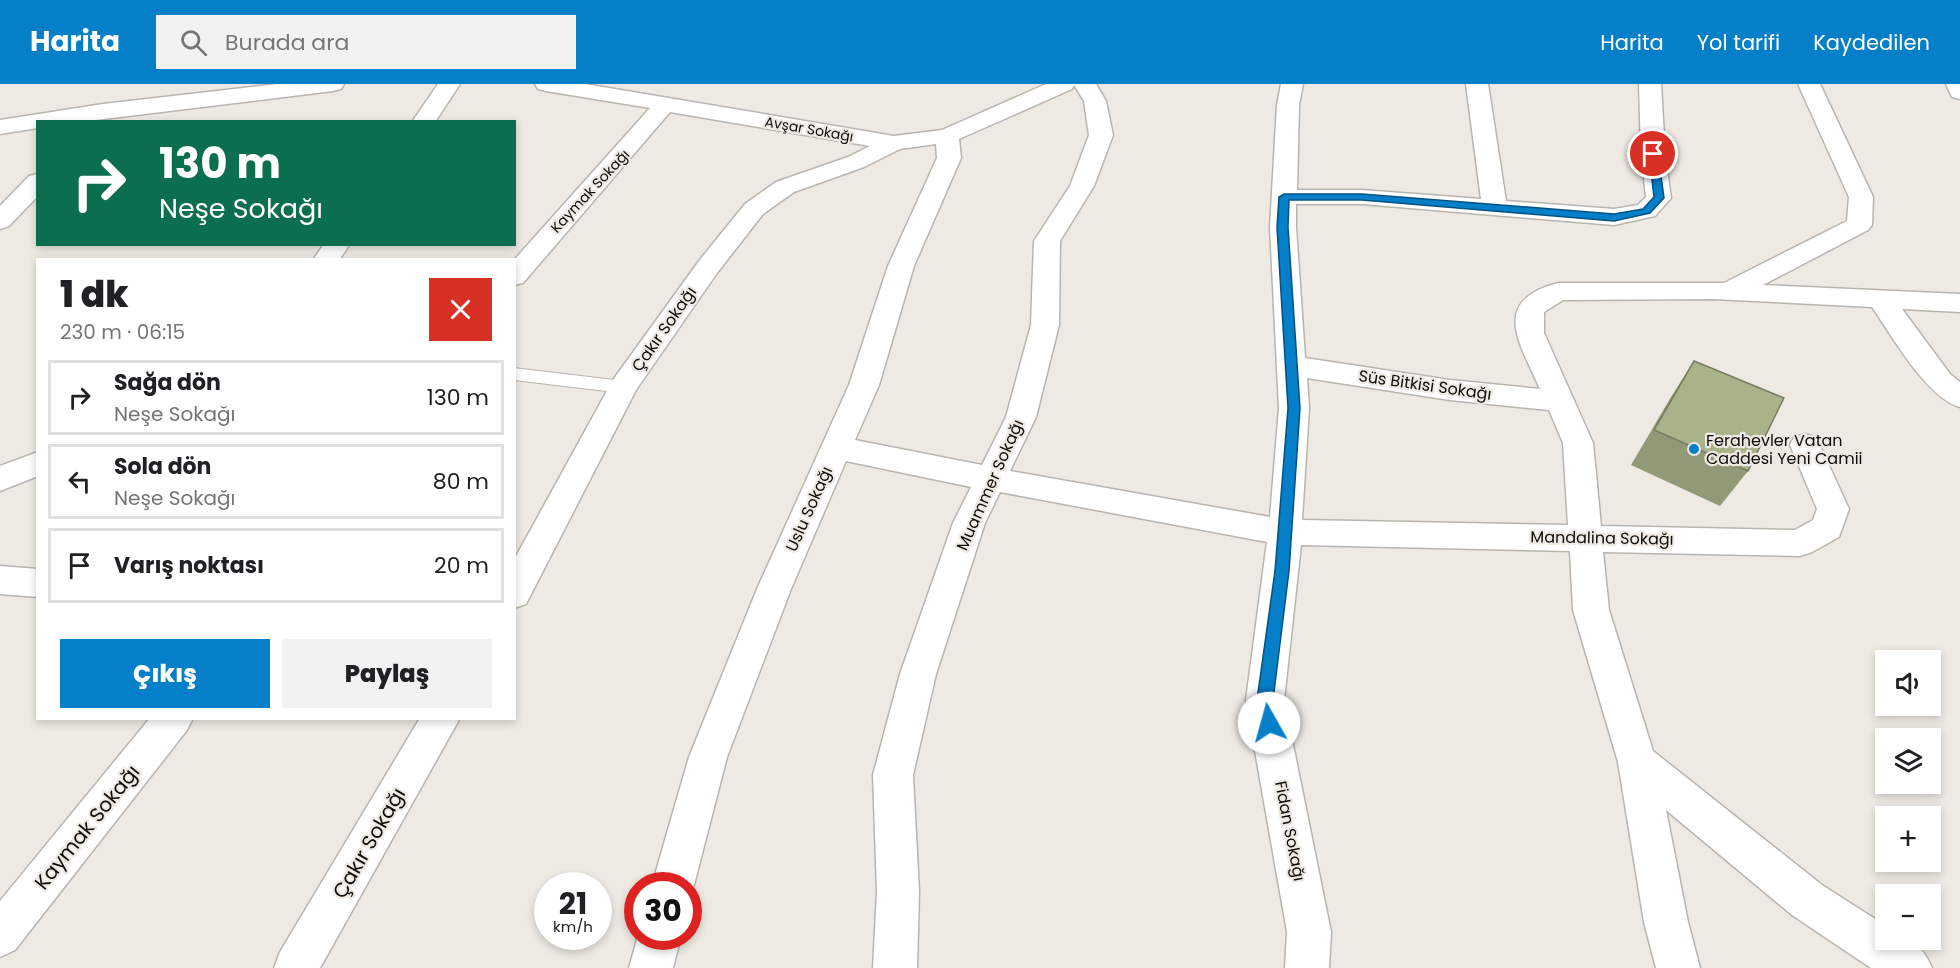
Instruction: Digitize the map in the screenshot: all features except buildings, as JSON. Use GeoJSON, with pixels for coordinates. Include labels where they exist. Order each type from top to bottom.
{"type":"FeatureCollection","features":[{"type":"Feature","properties":{"kind":"street"},"geometry":{"type":"LineString","coordinates":[[98,116],[129,84]]}},
{"type":"Feature","properties":{"kind":"street"},"geometry":{"type":"LineString","coordinates":[[62,120],[333,84]]}},
{"type":"Feature","properties":{"kind":"street"},"geometry":{"type":"LineString","coordinates":[[424,120],[449,84]]}},
{"type":"Feature","properties":{"kind":"street","name":"Avşar Sokağı"},"geometry":{"type":"LineString","coordinates":[[546,84],[894,143],[947,136],[1064,84]]}},
{"type":"Feature","properties":{"kind":"street","name":"Muammer Sokağı"},"geometry":{"type":"LineString","coordinates":[[895,968],[898,892],[893,776],[922,663],[969,523],[1021,417],[1045,325],[1047,240],[1082,186],[1101,135],[1095,101],[1084,84]]}},
{"type":"Feature","properties":{"kind":"street","name":"Fidan Sokağı"},"geometry":{"type":"LineString","coordinates":[[1292,84],[1288,105],[1282,227],[1294,408],[1285,532],[1265,700],[1309,932],[1307,968]]}},
{"type":"Feature","properties":{"kind":"street"},"geometry":{"type":"LineString","coordinates":[[1478,84],[1495,207]]}},
{"type":"Feature","properties":{"kind":"street"},"geometry":{"type":"LineString","coordinates":[[1284,197],[1362,197],[1614,218],[1646,211],[1659,198],[1653,154],[1650,84]]}},
{"type":"Feature","properties":{"kind":"street"},"geometry":{"type":"LineString","coordinates":[[1728,292],[1859,225],[1861,197],[1809,84]]}},
{"type":"Feature","properties":{"kind":"street"},"geometry":{"type":"LineString","coordinates":[[1957,84],[1960,92]]}},
{"type":"Feature","properties":{"kind":"street","name":"Kaymak Sokağı"},"geometry":{"type":"LineString","coordinates":[[516,274],[533,252],[630,149],[665,104]]}},
{"type":"Feature","properties":{"kind":"street"},"geometry":{"type":"LineString","coordinates":[[0,127],[36,123]]}},
{"type":"Feature","properties":{"kind":"street","name":"Uslu Sokağı"},"geometry":{"type":"LineString","coordinates":[[677,872],[708,757],[774,589],[864,385],[901,266],[949,158],[947,136]]}},
{"type":"Feature","properties":{"kind":"street","name":"Çakır Sokağı"},"geometry":{"type":"LineString","coordinates":[[516,590],[622,387],[708,267],[753,209],[785,187],[856,162],[894,143]]}},
{"type":"Feature","properties":{"kind":"street"},"geometry":{"type":"LineString","coordinates":[[0,221],[36,183]]}},
{"type":"Feature","properties":{"kind":"street"},"geometry":{"type":"LineString","coordinates":[[1678,968],[1666,922],[1637,762],[1591,610],[1578,443],[1530,333],[1530,308],[1558,292],[1728,292],[1960,303]]}},
{"type":"Feature","properties":{"kind":"street"},"geometry":{"type":"LineString","coordinates":[[1880,299],[1940,381],[1960,397]]}},
{"type":"Feature","properties":{"kind":"street","name":"Süs Bitkisi Sokağı"},"geometry":{"type":"LineString","coordinates":[[1292,366],[1450,390],[1560,401]]}},
{"type":"Feature","properties":{"kind":"street","name":"Mandalina Sokağı"},"geometry":{"type":"LineString","coordinates":[[837,447],[991,479],[1285,532],[1800,543],[1827,528],[1833,509],[1805,445]]}},
{"type":"Feature","properties":{"kind":"street"},"geometry":{"type":"LineString","coordinates":[[0,479],[36,464]]}},
{"type":"Feature","properties":{"kind":"street"},"geometry":{"type":"LineString","coordinates":[[0,580],[36,583]]}},
{"type":"Feature","properties":{"kind":"street","name":"Kaymak Sokağı"},"geometry":{"type":"LineString","coordinates":[[0,935],[172,720]]}},
{"type":"Feature","properties":{"kind":"street","name":"Çakır Sokağı"},"geometry":{"type":"LineString","coordinates":[[296,968],[440,720]]}},
{"type":"Feature","properties":{"kind":"street"},"geometry":{"type":"LineString","coordinates":[[1637,762],[1807,900],[1910,968]]}},
{"type":"Feature","properties":{"kind":"street"},"geometry":{"type":"LineString","coordinates":[[651,968],[656,950]]}},
{"type":"Feature","properties":{"kind":"lane"},"geometry":{"type":"LineString","coordinates":[[516,374],[622,387]]}},
{"type":"Feature","properties":{"kind":"place","name":"Ferahevler Vatan Caddesi Yeni Camii"},"geometry":{"type":"Point","coordinates":[1694,449]}},
{"type":"Feature","properties":{"kind":"route"},"geometry":{"type":"LineString","coordinates":[[1269,723],[1265,700],[1282,571],[1294,408],[1282,227],[1284,197],[1362,197],[1614,218],[1646,211],[1659,198],[1653,154]]}}]}
